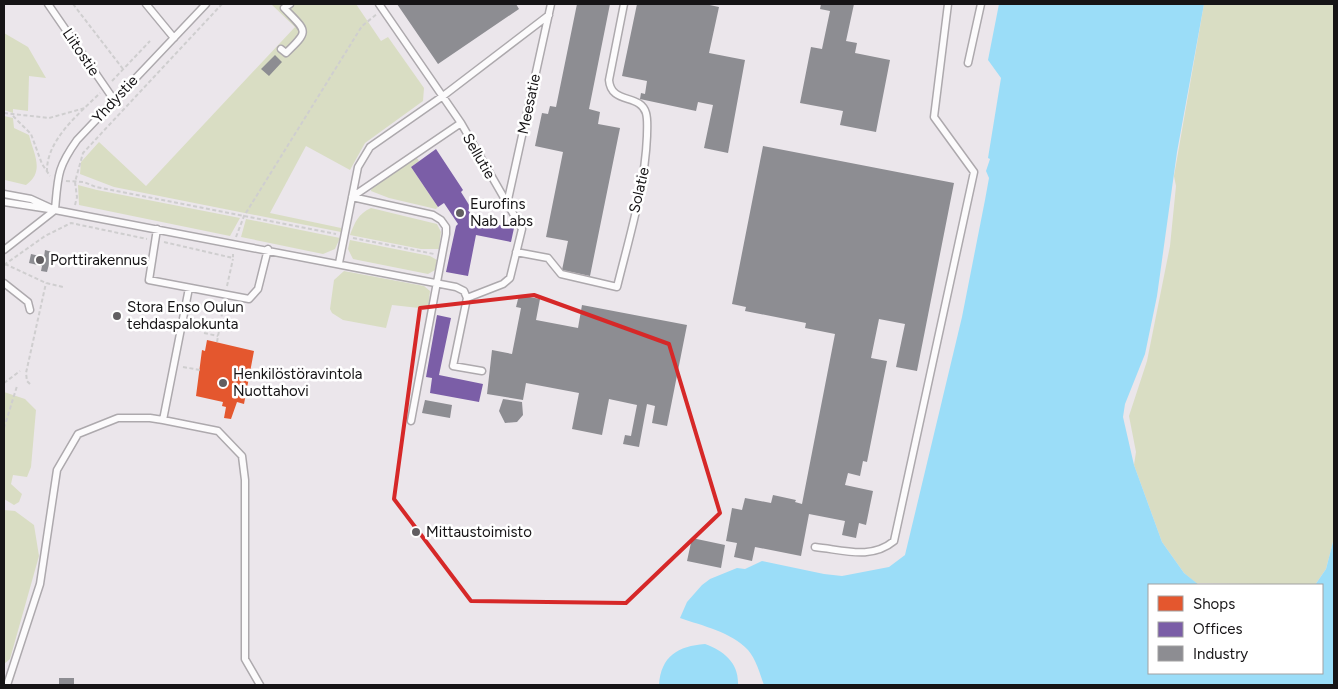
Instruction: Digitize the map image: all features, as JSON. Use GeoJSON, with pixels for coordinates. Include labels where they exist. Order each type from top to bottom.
{"type":"FeatureCollection","features":[{"type":"Feature","properties":{"kind":"lane","name":"Liitostie"},"geometry":{"type":"LineString","coordinates":[[48,4],[114,100]]}},
{"type":"Feature","properties":{"kind":"lane"},"geometry":{"type":"LineString","coordinates":[[146,4],[174,38]]}},
{"type":"Feature","properties":{"kind":"lane","name":"Yhdystie"},"geometry":{"type":"LineString","coordinates":[[55,210],[58,179],[62,162],[77,140],[206,4]]}},
{"type":"Feature","properties":{"kind":"lane"},"geometry":{"type":"LineString","coordinates":[[280,49],[286,53],[303,37],[302,26],[284,8],[290,4]]}},
{"type":"Feature","properties":{"kind":"lane","name":"Meesatie"},"geometry":{"type":"LineString","coordinates":[[507,204],[551,4]]}},
{"type":"Feature","properties":{"kind":"lane","name":"Solatie"},"geometry":{"type":"LineString","coordinates":[[516,252],[548,258],[561,274],[617,287],[646,161],[647,118],[643,108],[633,101],[613,93],[610,88],[609,80],[624,4]]}},
{"type":"Feature","properties":{"kind":"lane"},"geometry":{"type":"LineString","coordinates":[[815,547],[872,554],[885,549],[894,541],[974,172],[934,117],[948,4]]}},
{"type":"Feature","properties":{"kind":"lane"},"geometry":{"type":"LineString","coordinates":[[968,63],[981,4]]}},
{"type":"Feature","properties":{"kind":"lane","name":"Sellutie"},"geometry":{"type":"LineString","coordinates":[[381,7],[461,123],[522,229],[510,278],[503,284],[467,298]]}},
{"type":"Feature","properties":{"kind":"lane"},"geometry":{"type":"LineString","coordinates":[[339,263],[358,167],[370,147],[443,96],[549,15]]}},
{"type":"Feature","properties":{"kind":"lane"},"geometry":{"type":"LineString","coordinates":[[352,197],[461,123]]}},
{"type":"Feature","properties":{"kind":"lane"},"geometry":{"type":"LineString","coordinates":[[4,194],[32,199],[55,210]]}},
{"type":"Feature","properties":{"kind":"lane"},"geometry":{"type":"LineString","coordinates":[[352,197],[434,215],[446,227],[438,282],[411,421]]}},
{"type":"Feature","properties":{"kind":"lane"},"geometry":{"type":"LineString","coordinates":[[4,202],[74,212],[456,287],[464,291],[467,298],[453,366],[482,371]]}},
{"type":"Feature","properties":{"kind":"lane"},"geometry":{"type":"LineString","coordinates":[[4,250],[55,210]]}},
{"type":"Feature","properties":{"kind":"lane"},"geometry":{"type":"LineString","coordinates":[[157,229],[149,280],[189,288],[248,298],[258,288],[268,249]]}},
{"type":"Feature","properties":{"kind":"lane"},"geometry":{"type":"LineString","coordinates":[[4,283],[28,302],[30,310]]}},
{"type":"Feature","properties":{"kind":"lane"},"geometry":{"type":"LineString","coordinates":[[163,420],[189,288]]}},
{"type":"Feature","properties":{"kind":"lane"},"geometry":{"type":"LineString","coordinates":[[7,685],[40,584],[57,470],[78,434],[118,418],[163,420],[218,431],[242,456],[245,480],[245,659],[260,685]]}},
{"type":"Feature","properties":{"kind":"path"},"geometry":{"type":"LineString","coordinates":[[73,4],[123,68]]}},
{"type":"Feature","properties":{"kind":"path"},"geometry":{"type":"LineString","coordinates":[[71,223],[77,197],[75,182],[83,153],[222,4]]}},
{"type":"Feature","properties":{"kind":"path"},"geometry":{"type":"LineString","coordinates":[[4,264],[45,236],[71,223],[233,258],[237,232],[244,216],[362,26],[381,7]]}},
{"type":"Feature","properties":{"kind":"path"},"geometry":{"type":"LineString","coordinates":[[47,175],[47,163],[59,137],[150,41]]}},
{"type":"Feature","properties":{"kind":"path"},"geometry":{"type":"LineString","coordinates":[[4,113],[13,116],[49,118],[85,108]]}},
{"type":"Feature","properties":{"kind":"path"},"geometry":{"type":"LineString","coordinates":[[13,116],[31,134],[47,175],[58,179],[442,255]]}},
{"type":"Feature","properties":{"kind":"path"},"geometry":{"type":"LineString","coordinates":[[4,264],[46,283],[63,287]]}},
{"type":"Feature","properties":{"kind":"path"},"geometry":{"type":"LineString","coordinates":[[30,384],[27,381],[26,373],[46,283]]}},
{"type":"Feature","properties":{"kind":"path"},"geometry":{"type":"LineString","coordinates":[[204,334],[218,336]]}},
{"type":"Feature","properties":{"kind":"path"},"geometry":{"type":"LineString","coordinates":[[173,365],[200,370]]}},
{"type":"Feature","properties":{"kind":"path"},"geometry":{"type":"LineString","coordinates":[[4,383],[20,372]]}},
{"type":"Feature","properties":{"kind":"path"},"geometry":{"type":"LineString","coordinates":[[4,428],[17,386]]}},
{"type":"Feature","properties":{"kind":"highlighted area"},"geometry":{"type":"Polygon","coordinates":[[[534,295],[669,344],[720,513],[626,603],[471,601],[394,499],[420,308],[534,295]]]}},
{"type":"Feature","properties":{"kind":"green space"},"geometry":{"type":"Polygon","coordinates":[[[271,4],[356,4],[381,41],[388,37],[424,88],[423,101],[365,143],[350,170],[306,146],[270,213],[341,228],[341,232],[114,187],[80,174],[81,162],[99,142],[146,186],[295,27],[271,4]]]}},
{"type":"Feature","properties":{"kind":"green space"},"geometry":{"type":"Polygon","coordinates":[[[1204,4],[1334,4],[1334,538],[1326,569],[1316,584],[1196,583],[1184,573],[1162,542],[1134,465],[1136,452],[1129,416],[1147,361],[1170,246],[1176,186],[1174,176],[1204,4]]]}},
{"type":"Feature","properties":{"kind":"green space"},"geometry":{"type":"Polygon","coordinates":[[[4,33],[28,47],[46,78],[29,76],[28,111],[13,109],[13,113],[4,110],[4,33]]]}},
{"type":"Feature","properties":{"kind":"green space"},"geometry":{"type":"Polygon","coordinates":[[[4,116],[13,118],[14,128],[29,135],[37,168],[32,180],[26,185],[5,180],[4,183],[4,116]]]}},
{"type":"Feature","properties":{"kind":"green space"},"geometry":{"type":"Polygon","coordinates":[[[416,157],[419,161],[411,167],[438,207],[436,209],[389,198],[371,191],[372,186],[416,157]]]}},
{"type":"Feature","properties":{"kind":"green space"},"geometry":{"type":"Polygon","coordinates":[[[78,185],[240,218],[230,236],[79,205],[78,185]]]}},
{"type":"Feature","properties":{"kind":"green space"},"geometry":{"type":"Polygon","coordinates":[[[371,208],[437,224],[441,232],[439,249],[421,249],[350,235],[358,219],[371,208]]]}},
{"type":"Feature","properties":{"kind":"green space"},"geometry":{"type":"Polygon","coordinates":[[[246,219],[340,238],[335,249],[323,254],[241,237],[246,219]]]}},
{"type":"Feature","properties":{"kind":"green space"},"geometry":{"type":"Polygon","coordinates":[[[350,240],[430,256],[437,260],[435,270],[428,274],[353,259],[348,249],[350,240]]]}},
{"type":"Feature","properties":{"kind":"green space"},"geometry":{"type":"Polygon","coordinates":[[[344,271],[424,286],[430,291],[428,309],[392,305],[386,328],[343,320],[332,313],[330,309],[334,280],[344,271]]]}},
{"type":"Feature","properties":{"kind":"green space"},"geometry":{"type":"Polygon","coordinates":[[[4,392],[25,399],[36,410],[31,467],[27,477],[13,475],[11,484],[22,494],[19,502],[14,505],[4,499],[4,392]]]}},
{"type":"Feature","properties":{"kind":"green space"},"geometry":{"type":"Polygon","coordinates":[[[4,510],[15,511],[34,525],[39,556],[10,659],[4,664],[4,510]]]}},
{"type":"Feature","properties":{"kind":"water"},"geometry":{"type":"Polygon","coordinates":[[[999,4],[1204,4],[1177,152],[1157,296],[1145,354],[1125,404],[1123,417],[1134,465],[1162,542],[1184,573],[1198,584],[1148,584],[1148,674],[1323,674],[1323,584],[1316,584],[1326,569],[1334,538],[1334,685],[764,685],[753,658],[741,644],[716,630],[680,618],[687,602],[710,579],[737,568],[745,569],[762,561],[842,576],[889,567],[905,555],[962,317],[989,178],[986,171],[990,159],[988,158],[1001,78],[988,60],[999,4]]]}},
{"type":"Feature","properties":{"kind":"water"},"geometry":{"type":"Polygon","coordinates":[[[705,644],[718,650],[729,659],[736,670],[738,685],[659,685],[663,667],[673,654],[687,647],[705,644]]]}},
{"type":"Feature","properties":{"kind":"building: Shops","name":"Henkilöstöravintola Nuottahovi"},"geometry":{"type":"Polygon","coordinates":[[[207,340],[254,351],[244,404],[237,402],[231,419],[224,418],[226,407],[222,406],[223,402],[196,396],[202,350],[205,351],[207,340]]]}},
{"type":"Feature","properties":{"kind":"building: Offices","name":"Eurofins Nab Labs"},"geometry":{"type":"Polygon","coordinates":[[[436,149],[463,190],[461,192],[471,208],[468,210],[471,214],[470,219],[514,228],[511,242],[476,235],[468,276],[446,272],[458,224],[444,203],[438,207],[411,167],[436,149]]]}},
{"type":"Feature","properties":{"kind":"building: Offices"},"geometry":{"type":"Polygon","coordinates":[[[437,315],[451,318],[439,375],[483,384],[479,402],[430,393],[432,378],[426,377],[437,315]]]}},
{"type":"Feature","properties":{"kind":"building: Industry"},"geometry":{"type":"Polygon","coordinates":[[[397,4],[516,4],[519,9],[438,64],[397,4]]]}},
{"type":"Feature","properties":{"kind":"building: Industry"},"geometry":{"type":"Polygon","coordinates":[[[577,4],[610,4],[589,109],[600,112],[598,124],[620,128],[590,276],[562,270],[568,241],[546,237],[563,152],[535,146],[542,113],[548,114],[550,106],[556,107],[577,4]]]}},
{"type":"Feature","properties":{"kind":"building: Industry"},"geometry":{"type":"Polygon","coordinates":[[[637,4],[705,4],[719,7],[709,53],[745,60],[728,153],[704,148],[713,105],[698,102],[696,111],[640,99],[641,93],[645,94],[647,81],[622,76],[637,4]]]}},
{"type":"Feature","properties":{"kind":"building: Industry"},"geometry":{"type":"Polygon","coordinates":[[[821,4],[854,4],[846,41],[857,43],[855,53],[890,60],[876,132],[840,125],[843,111],[800,103],[811,47],[822,49],[830,11],[820,9],[821,4]]]}},
{"type":"Feature","properties":{"kind":"building: Industry"},"geometry":{"type":"Polygon","coordinates":[[[275,55],[282,62],[269,76],[261,69],[275,55]]]}},
{"type":"Feature","properties":{"kind":"building: Industry"},"geometry":{"type":"Polygon","coordinates":[[[763,146],[954,183],[917,371],[896,367],[905,324],[879,319],[871,358],[887,361],[867,462],[863,461],[860,476],[848,473],[845,485],[873,491],[866,525],[859,523],[856,538],[842,535],[845,521],[809,514],[801,556],[755,547],[752,561],[734,557],[737,543],[726,541],[732,508],[742,510],[745,498],[771,503],[773,495],[796,500],[795,502],[802,504],[835,334],[805,328],[806,323],[745,311],[746,307],[732,304],[763,146]]]}},
{"type":"Feature","properties":{"kind":"building: Industry","name":"Porttirakennus"},"geometry":{"type":"Polygon","coordinates":[[[45,250],[52,252],[47,272],[41,271],[42,266],[29,263],[31,254],[44,257],[45,250]]]}},
{"type":"Feature","properties":{"kind":"building: Industry"},"geometry":{"type":"Polygon","coordinates":[[[519,295],[540,299],[536,320],[578,328],[582,305],[687,325],[667,426],[652,423],[655,406],[647,404],[639,447],[623,444],[625,435],[631,436],[637,405],[609,399],[602,435],[572,429],[579,393],[526,383],[523,400],[487,394],[492,350],[512,354],[521,308],[516,307],[519,295]]]}},
{"type":"Feature","properties":{"kind":"building: Industry"},"geometry":{"type":"Polygon","coordinates":[[[503,399],[522,402],[523,415],[517,422],[505,423],[499,411],[503,399]]]}},
{"type":"Feature","properties":{"kind":"building: Industry"},"geometry":{"type":"Polygon","coordinates":[[[425,400],[452,405],[450,418],[422,413],[425,400]]]}},
{"type":"Feature","properties":{"kind":"building: Industry"},"geometry":{"type":"Polygon","coordinates":[[[692,538],[725,545],[721,568],[687,561],[692,538]]]}},
{"type":"Feature","properties":{"kind":"building: Industry"},"geometry":{"type":"Polygon","coordinates":[[[59,678],[74,678],[74,685],[59,685],[59,678]]]}},
{"type":"Feature","properties":{"kind":"place","name":"Eurofins Nab Labs"},"geometry":{"type":"Point","coordinates":[460,213]}},
{"type":"Feature","properties":{"kind":"place","name":"Porttirakennus"},"geometry":{"type":"Point","coordinates":[40,260]}},
{"type":"Feature","properties":{"kind":"place","name":"Stora Enso Oulun tehdaspalokunta"},"geometry":{"type":"Point","coordinates":[117,316]}},
{"type":"Feature","properties":{"kind":"place","name":"Henkilöstöravintola Nuottahovi"},"geometry":{"type":"Point","coordinates":[223,383]}},
{"type":"Feature","properties":{"kind":"place","name":"Mittaustoimisto"},"geometry":{"type":"Point","coordinates":[416,532]}}]}
